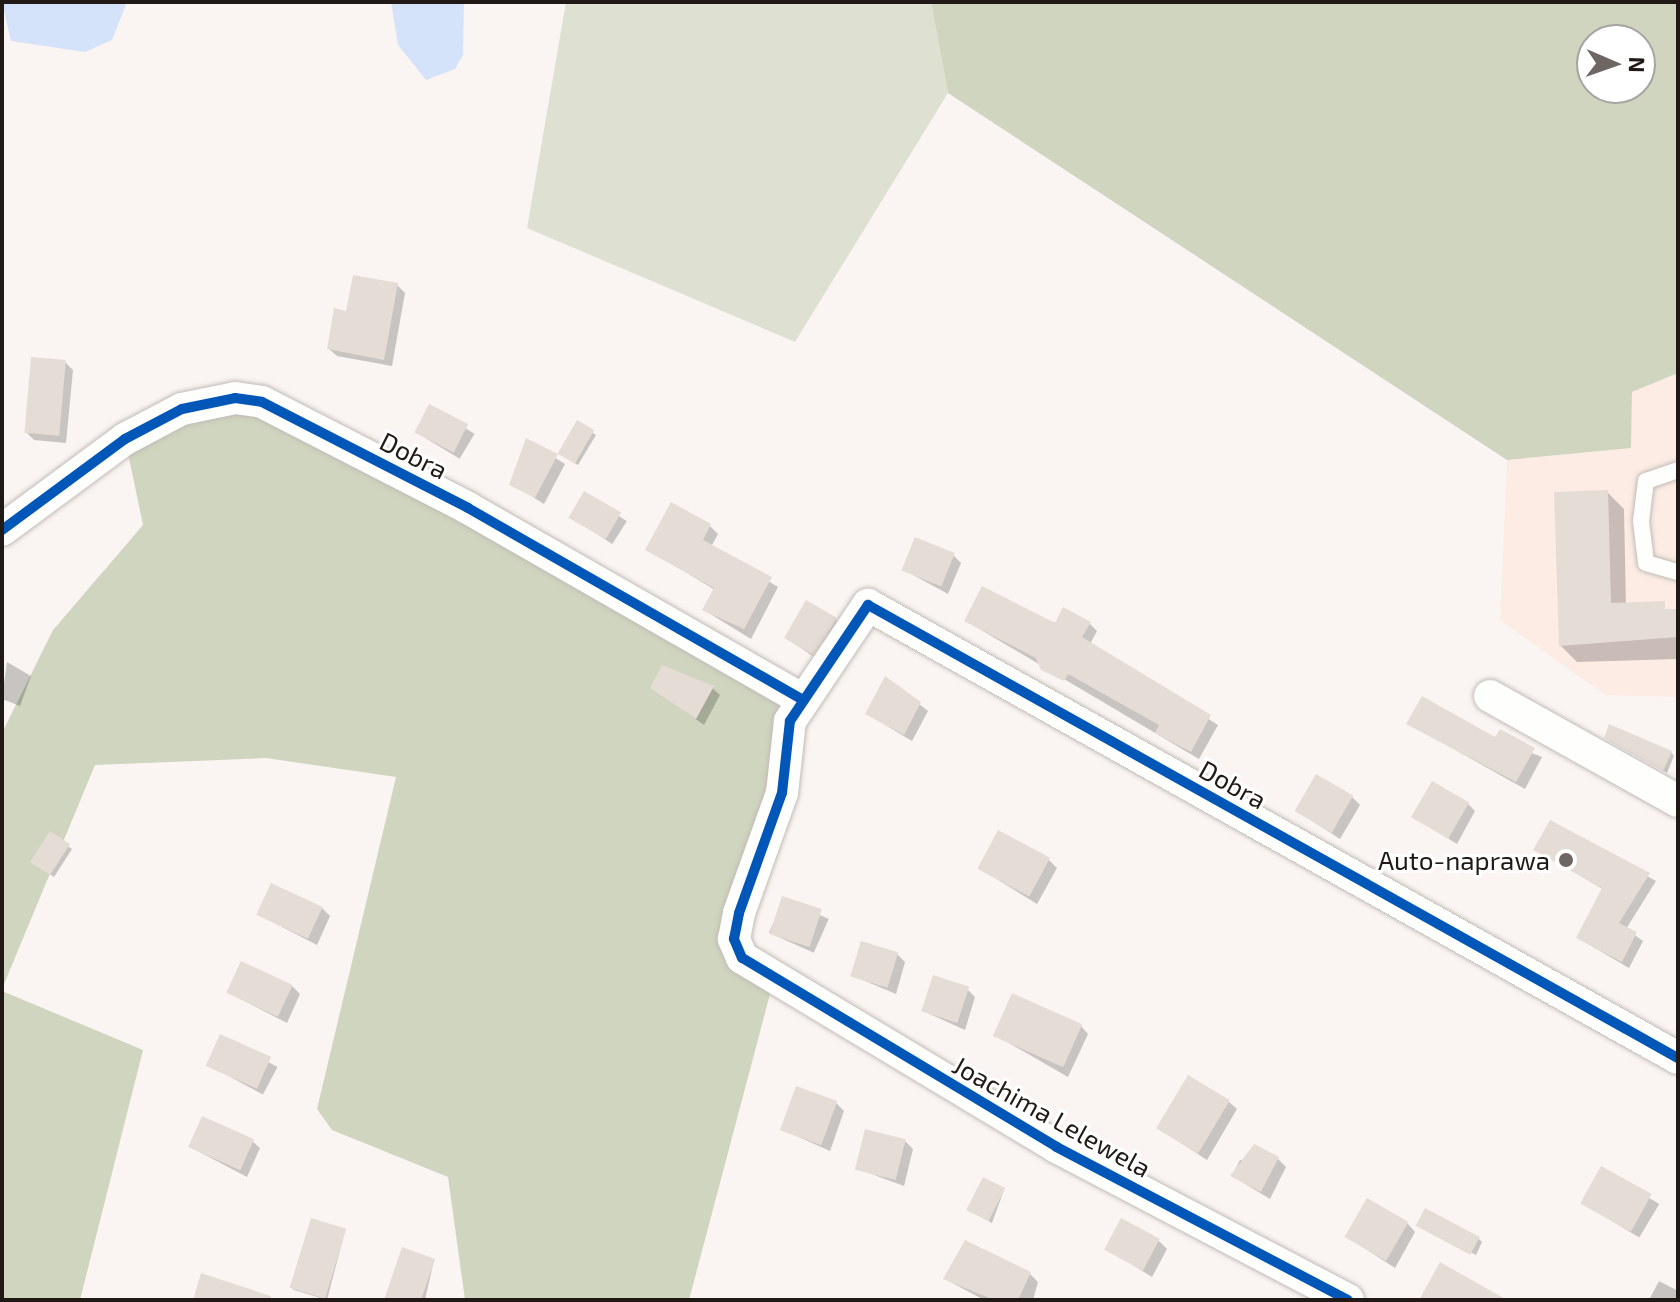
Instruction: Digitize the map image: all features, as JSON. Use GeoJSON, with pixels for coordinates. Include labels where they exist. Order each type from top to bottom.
{"type":"FeatureCollection","features":[{"type":"Feature","properties":{"kind":"street","name":"Dobra"},"geometry":{"type":"LineString","coordinates":[[2,530],[125,439],[182,409],[235,398],[262,402],[468,508],[803,700]]}},
{"type":"Feature","properties":{"kind":"street","name":"Dobra"},"geometry":{"type":"LineString","coordinates":[[742,958],[734,939],[739,913],[782,793],[790,721],[803,700],[816,691],[868,605],[1678,1058]]}},
{"type":"Feature","properties":{"kind":"street"},"geometry":{"type":"LineString","coordinates":[[1490,696],[1678,801]]}},
{"type":"Feature","properties":{"kind":"street","name":"Joachima Lelewela"},"geometry":{"type":"LineString","coordinates":[[742,958],[1057,1147],[1348,1300]]}},
{"type":"Feature","properties":{"kind":"lane"},"geometry":{"type":"LineString","coordinates":[[1678,470],[1646,481],[1641,521],[1646,563],[1678,572]]}},
{"type":"Feature","properties":{"kind":"shaded area"},"geometry":{"type":"Polygon","coordinates":[[[1678,373],[1678,697],[1605,695],[1500,620],[1507,460],[1631,448],[1632,392],[1678,373]]]}},
{"type":"Feature","properties":{"kind":"green space"},"geometry":{"type":"Polygon","coordinates":[[[566,2],[931,2],[948,93],[795,342],[527,228],[566,2]]]}},
{"type":"Feature","properties":{"kind":"green space"},"geometry":{"type":"Polygon","coordinates":[[[931,2],[1678,2],[1678,373],[1632,392],[1631,448],[1507,460],[948,93],[931,2]]]}},
{"type":"Feature","properties":{"kind":"green space"},"geometry":{"type":"Polygon","coordinates":[[[235,398],[803,700],[734,939],[774,979],[689,1300],[465,1300],[448,1177],[332,1130],[317,1109],[396,777],[266,758],[95,765],[2,989],[2,733],[53,630],[143,525],[125,439],[235,398]]]}},
{"type":"Feature","properties":{"kind":"green space"},"geometry":{"type":"Polygon","coordinates":[[[2,991],[143,1050],[80,1300],[2,1300],[2,991]]]}},
{"type":"Feature","properties":{"kind":"water"},"geometry":{"type":"Polygon","coordinates":[[[2,2],[127,2],[112,40],[85,52],[11,41],[2,2]]]}},
{"type":"Feature","properties":{"kind":"water"},"geometry":{"type":"Polygon","coordinates":[[[391,2],[464,2],[463,55],[455,69],[426,80],[398,45],[391,2]]]}},
{"type":"Feature","properties":{"kind":"building"},"geometry":{"type":"Polygon","coordinates":[[[353,275],[398,283],[384,360],[327,349],[334,308],[346,311],[353,275]]]}},
{"type":"Feature","properties":{"kind":"building"},"geometry":{"type":"Polygon","coordinates":[[[31,357],[66,360],[59,436],[24,433],[31,357]]]}},
{"type":"Feature","properties":{"kind":"building"},"geometry":{"type":"Polygon","coordinates":[[[429,404],[468,424],[454,452],[414,433],[429,404]]]}},
{"type":"Feature","properties":{"kind":"building"},"geometry":{"type":"Polygon","coordinates":[[[577,420],[594,430],[575,464],[558,454],[577,420]]]}},
{"type":"Feature","properties":{"kind":"building"},"geometry":{"type":"Polygon","coordinates":[[[526,438],[558,454],[535,498],[509,485],[526,438]]]}},
{"type":"Feature","properties":{"kind":"building"},"geometry":{"type":"Polygon","coordinates":[[[1608,490],[1611,603],[1665,601],[1665,609],[1678,609],[1678,637],[1559,646],[1554,492],[1608,490]]]}},
{"type":"Feature","properties":{"kind":"building"},"geometry":{"type":"Polygon","coordinates":[[[584,491],[621,512],[606,539],[568,518],[584,491]]]}},
{"type":"Feature","properties":{"kind":"building"},"geometry":{"type":"Polygon","coordinates":[[[671,502],[711,524],[703,540],[772,577],[744,629],[702,610],[714,588],[645,550],[671,502]]]}},
{"type":"Feature","properties":{"kind":"building"},"geometry":{"type":"Polygon","coordinates":[[[915,537],[955,553],[941,586],[902,570],[915,537]]]}},
{"type":"Feature","properties":{"kind":"building"},"geometry":{"type":"Polygon","coordinates":[[[982,586],[1055,623],[1063,607],[1091,622],[1082,637],[1211,715],[1191,752],[1155,733],[1159,725],[1068,674],[1064,681],[1041,670],[1036,658],[964,621],[982,586]]]}},
{"type":"Feature","properties":{"kind":"building"},"geometry":{"type":"Polygon","coordinates":[[[806,600],[837,618],[815,656],[784,638],[806,600]]]}},
{"type":"Feature","properties":{"kind":"building"},"geometry":{"type":"Polygon","coordinates":[[[662,665],[714,686],[696,719],[650,688],[662,665]]]}},
{"type":"Feature","properties":{"kind":"building"},"geometry":{"type":"Polygon","coordinates":[[[885,676],[921,702],[904,735],[865,714],[885,676]]]}},
{"type":"Feature","properties":{"kind":"building"},"geometry":{"type":"Polygon","coordinates":[[[1422,696],[1495,737],[1500,729],[1535,748],[1516,782],[1406,724],[1422,696]]]}},
{"type":"Feature","properties":{"kind":"building"},"geometry":{"type":"Polygon","coordinates":[[[1609,724],[1672,751],[1663,771],[1604,738],[1609,724]]]}},
{"type":"Feature","properties":{"kind":"building"},"geometry":{"type":"Polygon","coordinates":[[[1316,774],[1353,796],[1332,833],[1294,811],[1316,774]]]}},
{"type":"Feature","properties":{"kind":"building"},"geometry":{"type":"Polygon","coordinates":[[[1432,781],[1469,802],[1448,839],[1411,817],[1432,781]]]}},
{"type":"Feature","properties":{"kind":"building"},"geometry":{"type":"Polygon","coordinates":[[[1550,820],[1650,873],[1619,923],[1637,932],[1622,962],[1576,938],[1602,888],[1533,850],[1550,820]]]}},
{"type":"Feature","properties":{"kind":"building"},"geometry":{"type":"Polygon","coordinates":[[[998,830],[1050,858],[1029,897],[977,869],[998,830]]]}},
{"type":"Feature","properties":{"kind":"building"},"geometry":{"type":"Polygon","coordinates":[[[50,831],[70,844],[50,875],[30,862],[50,831]]]}},
{"type":"Feature","properties":{"kind":"building"},"geometry":{"type":"Polygon","coordinates":[[[271,883],[323,907],[308,939],[256,915],[271,883]]]}},
{"type":"Feature","properties":{"kind":"building"},"geometry":{"type":"Polygon","coordinates":[[[782,896],[822,909],[810,947],[770,934],[782,896]]]}},
{"type":"Feature","properties":{"kind":"building"},"geometry":{"type":"Polygon","coordinates":[[[861,941],[898,952],[887,988],[850,976],[861,941]]]}},
{"type":"Feature","properties":{"kind":"building"},"geometry":{"type":"Polygon","coordinates":[[[241,961],[293,985],[278,1017],[226,993],[241,961]]]}},
{"type":"Feature","properties":{"kind":"building"},"geometry":{"type":"Polygon","coordinates":[[[933,975],[969,987],[957,1023],[921,1011],[933,975]]]}},
{"type":"Feature","properties":{"kind":"building"},"geometry":{"type":"Polygon","coordinates":[[[1012,993],[1082,1024],[1063,1067],[993,1036],[1012,993]]]}},
{"type":"Feature","properties":{"kind":"building"},"geometry":{"type":"Polygon","coordinates":[[[220,1034],[271,1057],[257,1089],[206,1066],[220,1034]]]}},
{"type":"Feature","properties":{"kind":"building"},"geometry":{"type":"Polygon","coordinates":[[[1188,1075],[1230,1100],[1198,1153],[1156,1128],[1188,1075]]]}},
{"type":"Feature","properties":{"kind":"building"},"geometry":{"type":"Polygon","coordinates":[[[796,1086],[837,1101],[821,1145],[780,1130],[796,1086]]]}},
{"type":"Feature","properties":{"kind":"building"},"geometry":{"type":"Polygon","coordinates":[[[202,1116],[254,1139],[240,1170],[188,1147],[202,1116]]]}},
{"type":"Feature","properties":{"kind":"building"},"geometry":{"type":"Polygon","coordinates":[[[865,1129],[906,1139],[896,1180],[855,1170],[865,1129]]]}},
{"type":"Feature","properties":{"kind":"building"},"geometry":{"type":"Polygon","coordinates":[[[1254,1144],[1279,1157],[1261,1192],[1230,1176],[1254,1144]]]}},
{"type":"Feature","properties":{"kind":"building"},"geometry":{"type":"Polygon","coordinates":[[[1601,1166],[1652,1194],[1631,1232],[1580,1204],[1601,1166]]]}},
{"type":"Feature","properties":{"kind":"building"},"geometry":{"type":"Polygon","coordinates":[[[983,1177],[1005,1188],[988,1221],[966,1210],[983,1177]]]}},
{"type":"Feature","properties":{"kind":"building"},"geometry":{"type":"Polygon","coordinates":[[[1367,1198],[1409,1222],[1386,1261],[1344,1237],[1367,1198]]]}},
{"type":"Feature","properties":{"kind":"building"},"geometry":{"type":"Polygon","coordinates":[[[1425,1208],[1480,1237],[1470,1255],[1416,1226],[1425,1208]]]}},
{"type":"Feature","properties":{"kind":"building"},"geometry":{"type":"Polygon","coordinates":[[[311,1218],[346,1229],[325,1299],[290,1288],[311,1218]]]}},
{"type":"Feature","properties":{"kind":"building"},"geometry":{"type":"Polygon","coordinates":[[[1121,1218],[1160,1239],[1143,1270],[1104,1250],[1121,1218]]]}},
{"type":"Feature","properties":{"kind":"building"},"geometry":{"type":"Polygon","coordinates":[[[965,1240],[1031,1272],[1018,1300],[994,1300],[943,1279],[965,1240]]]}},
{"type":"Feature","properties":{"kind":"building"},"geometry":{"type":"Polygon","coordinates":[[[402,1247],[435,1259],[421,1300],[384,1300],[402,1247]]]}},
{"type":"Feature","properties":{"kind":"building"},"geometry":{"type":"Polygon","coordinates":[[[1440,1262],[1507,1300],[1419,1300],[1440,1262]]]}},
{"type":"Feature","properties":{"kind":"building"},"geometry":{"type":"Polygon","coordinates":[[[201,1273],[271,1296],[270,1300],[193,1300],[201,1273]]]}},
{"type":"Feature","properties":{"kind":"cycle path"},"geometry":{"type":"LineString","coordinates":[[2,530],[125,439],[182,409],[235,398],[262,402],[468,508],[803,700]]}},
{"type":"Feature","properties":{"kind":"cycle path"},"geometry":{"type":"LineString","coordinates":[[1348,1300],[1057,1147],[742,958],[734,939],[739,913],[782,793],[790,721],[868,605],[1678,1058]]}},
{"type":"Feature","properties":{"kind":"place","name":"Auto-naprawa"},"geometry":{"type":"Point","coordinates":[1566,860]}}]}
